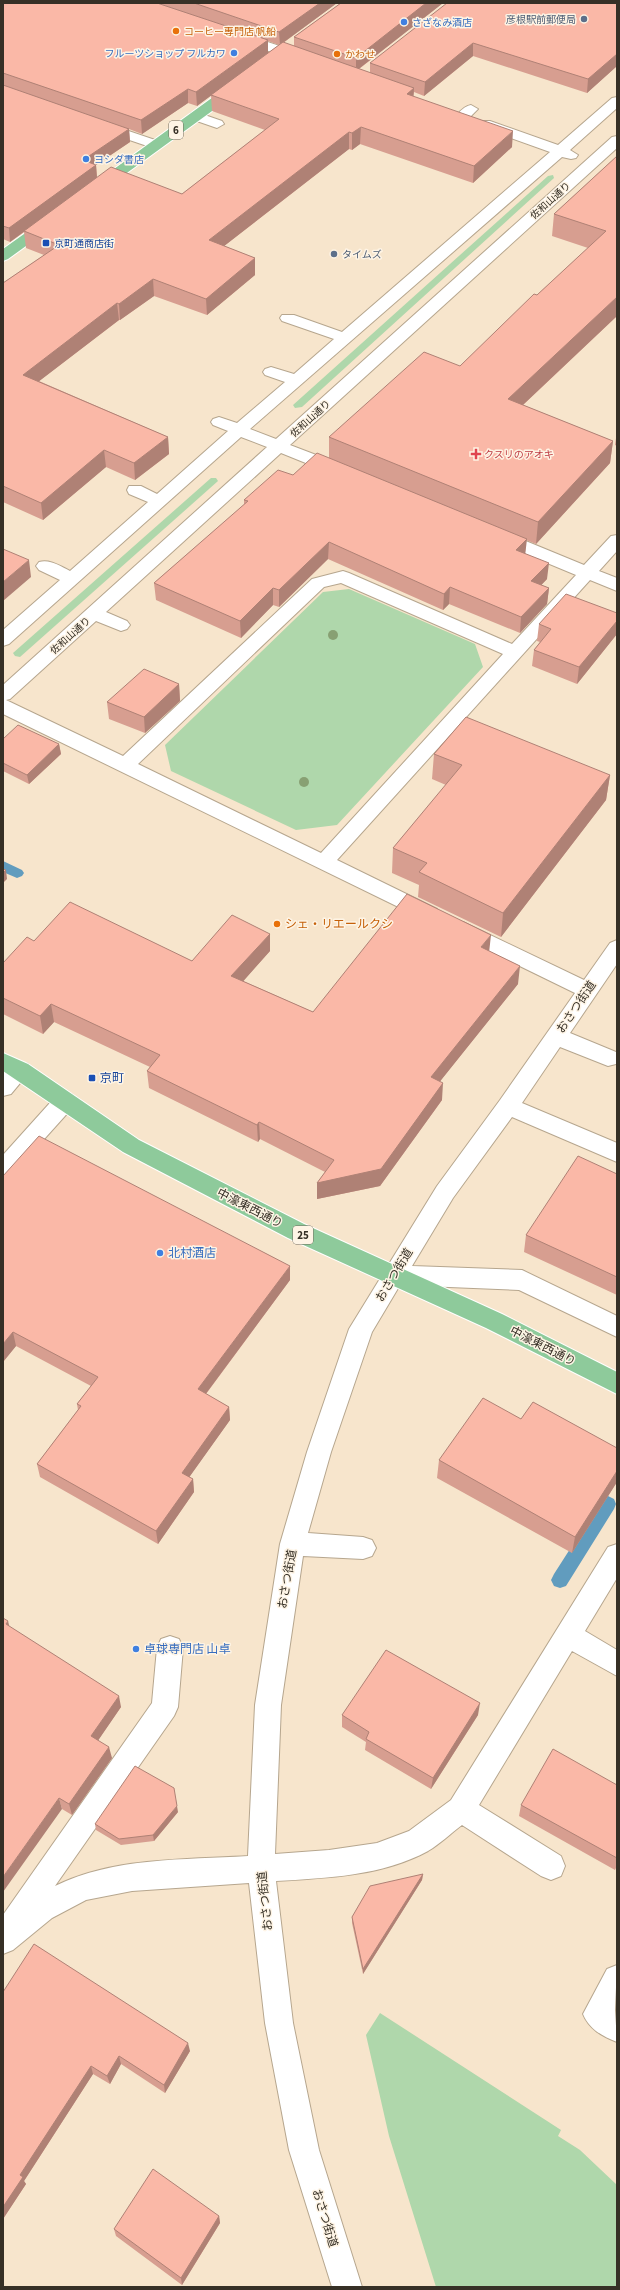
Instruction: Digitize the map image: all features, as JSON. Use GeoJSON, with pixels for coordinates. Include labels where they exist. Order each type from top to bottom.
{"type":"FeatureCollection","features":[{"type":"Feature","properties":{"kind":"main road"},"geometry":{"type":"LineString","coordinates":[[267,64],[296,42]]}},
{"type":"Feature","properties":{"kind":"main road","name":"6"},"geometry":{"type":"LineString","coordinates":[[83,198],[248,78]]}},
{"type":"Feature","properties":{"kind":"main road"},"geometry":{"type":"LineString","coordinates":[[6,251],[64,212]]}},
{"type":"Feature","properties":{"kind":"main road","name":"中濠東西通り"},"geometry":{"type":"LineString","coordinates":[[11,1066],[131,1146],[296,1231],[494,1321],[617,1384]]}},
{"type":"Feature","properties":{"kind":"street"},"geometry":{"type":"LineString","coordinates":[[229,34],[315,63]]}},
{"type":"Feature","properties":{"kind":"street"},"geometry":{"type":"LineString","coordinates":[[3,640],[238,430],[560,151],[610,116],[617,101]]}},
{"type":"Feature","properties":{"kind":"street"},"geometry":{"type":"LineString","coordinates":[[448,110],[467,113],[591,162]]}},
{"type":"Feature","properties":{"kind":"street"},"geometry":{"type":"LineString","coordinates":[[196,116],[217,124]]}},
{"type":"Feature","properties":{"kind":"street"},"geometry":{"type":"LineString","coordinates":[[86,120],[156,145]]}},
{"type":"Feature","properties":{"kind":"street","name":"佐和山通り"},"geometry":{"type":"LineString","coordinates":[[3,694],[617,140]]}},
{"type":"Feature","properties":{"kind":"street"},"geometry":{"type":"LineString","coordinates":[[113,176],[132,182]]}},
{"type":"Feature","properties":{"kind":"street"},"geometry":{"type":"LineString","coordinates":[[288,318],[344,338]]}},
{"type":"Feature","properties":{"kind":"street"},"geometry":{"type":"LineString","coordinates":[[271,372],[295,380]]}},
{"type":"Feature","properties":{"kind":"street"},"geometry":{"type":"LineString","coordinates":[[219,422],[356,478]]}},
{"type":"Feature","properties":{"kind":"street"},"geometry":{"type":"LineString","coordinates":[[135,490],[159,501]]}},
{"type":"Feature","properties":{"kind":"street"},"geometry":{"type":"LineString","coordinates":[[486,531],[617,585]]}},
{"type":"Feature","properties":{"kind":"street"},"geometry":{"type":"LineString","coordinates":[[324,862],[617,540]]}},
{"type":"Feature","properties":{"kind":"street"},"geometry":{"type":"LineString","coordinates":[[45,566],[72,578]]}},
{"type":"Feature","properties":{"kind":"street"},"geometry":{"type":"LineString","coordinates":[[125,765],[318,583],[343,577],[515,652]]}},
{"type":"Feature","properties":{"kind":"street"},"geometry":{"type":"LineString","coordinates":[[94,613],[121,625]]}},
{"type":"Feature","properties":{"kind":"street"},"geometry":{"type":"LineString","coordinates":[[3,706],[87,753],[125,765],[257,837],[324,862],[361,888],[587,990]]}},
{"type":"Feature","properties":{"kind":"street","name":"おさつ街道"},"geometry":{"type":"LineString","coordinates":[[346,2287],[304,2150],[279,2024],[261,1868],[268,1706],[293,1544],[319,1452],[361,1329],[445,1192],[508,1106],[587,990],[610,971],[617,948]]}},
{"type":"Feature","properties":{"kind":"street"},"geometry":{"type":"LineString","coordinates":[[556,1036],[608,1058]]}},
{"type":"Feature","properties":{"kind":"street"},"geometry":{"type":"LineString","coordinates":[[3,1088],[11,1066]]}},
{"type":"Feature","properties":{"kind":"street"},"geometry":{"type":"LineString","coordinates":[[3,1170],[64,1101]]}},
{"type":"Feature","properties":{"kind":"street"},"geometry":{"type":"LineString","coordinates":[[508,1106],[617,1153]]}},
{"type":"Feature","properties":{"kind":"street"},"geometry":{"type":"LineString","coordinates":[[395,1275],[522,1280],[617,1327]]}},
{"type":"Feature","properties":{"kind":"street"},"geometry":{"type":"LineString","coordinates":[[293,1544],[363,1548]]}},
{"type":"Feature","properties":{"kind":"street"},"geometry":{"type":"LineString","coordinates":[[3,1939],[42,1908],[83,1887],[132,1877],[329,1864],[377,1857],[418,1841],[461,1809],[617,1555]]}},
{"type":"Feature","properties":{"kind":"street"},"geometry":{"type":"LineString","coordinates":[[568,1635],[617,1664]]}},
{"type":"Feature","properties":{"kind":"street"},"geometry":{"type":"LineString","coordinates":[[3,1939],[165,1707],[170,1648]]}},
{"type":"Feature","properties":{"kind":"street"},"geometry":{"type":"LineString","coordinates":[[461,1809],[552,1866]]}},
{"type":"Feature","properties":{"kind":"street"},"geometry":{"type":"LineString","coordinates":[[617,1979],[597,2014],[617,2028]]}},
{"type":"Feature","properties":{"kind":"green space"},"geometry":{"type":"Polygon","coordinates":[[[553,175],[554,178],[302,407],[295,408],[293,405],[548,176],[553,175]]]}},
{"type":"Feature","properties":{"kind":"green space"},"geometry":{"type":"Polygon","coordinates":[[[211,478],[216,478],[218,481],[20,657],[15,656],[13,653],[211,478]]]}},
{"type":"Feature","properties":{"kind":"green space"},"geometry":{"type":"Polygon","coordinates":[[[349,589],[475,644],[483,667],[337,825],[296,830],[171,771],[165,745],[323,592],[349,589]]]}},
{"type":"Feature","properties":{"kind":"green space"},"geometry":{"type":"Polygon","coordinates":[[[380,2013],[561,2130],[558,2136],[580,2150],[617,2185],[617,2287],[436,2287],[389,2136],[366,2035],[380,2013]]]}},
{"type":"Feature","properties":{"kind":"building"},"geometry":{"type":"Polygon","coordinates":[[[3,3],[157,3],[268,40],[196,92],[188,89],[141,120],[3,73],[3,3]]]}},
{"type":"Feature","properties":{"kind":"building"},"geometry":{"type":"Polygon","coordinates":[[[194,3],[320,3],[279,32],[194,3]]]}},
{"type":"Feature","properties":{"kind":"building"},"geometry":{"type":"Polygon","coordinates":[[[341,3],[426,3],[356,58],[294,37],[341,3]]]}},
{"type":"Feature","properties":{"kind":"building"},"geometry":{"type":"Polygon","coordinates":[[[447,3],[617,3],[617,54],[588,79],[473,43],[425,82],[370,63],[447,3]]]}},
{"type":"Feature","properties":{"kind":"building"},"geometry":{"type":"Polygon","coordinates":[[[283,42],[414,88],[407,94],[513,131],[474,166],[361,127],[352,133],[349,132],[209,240],[255,258],[206,299],[153,279],[119,304],[117,303],[23,375],[168,437],[134,463],[104,450],[41,503],[3,486],[3,283],[59,245],[24,231],[111,167],[182,194],[279,119],[211,95],[283,42]]]}},
{"type":"Feature","properties":{"kind":"building"},"geometry":{"type":"Polygon","coordinates":[[[3,85],[129,129],[83,160],[96,165],[9,228],[3,226],[3,85]]]}},
{"type":"Feature","properties":{"kind":"building"},"geometry":{"type":"Polygon","coordinates":[[[617,156],[617,297],[508,399],[613,441],[538,522],[329,437],[424,352],[460,366],[534,294],[537,295],[606,231],[554,214],[617,156]]]}},
{"type":"Feature","properties":{"kind":"building"},"geometry":{"type":"Polygon","coordinates":[[[317,453],[527,539],[516,550],[549,563],[531,581],[549,588],[521,617],[450,587],[444,594],[329,542],[279,590],[273,588],[240,621],[154,583],[248,501],[244,500],[278,470],[293,475],[317,453]]]}},
{"type":"Feature","properties":{"kind":"building"},"geometry":{"type":"Polygon","coordinates":[[[3,549],[29,560],[3,582],[3,549]]]}},
{"type":"Feature","properties":{"kind":"building"},"geometry":{"type":"Polygon","coordinates":[[[566,594],[617,613],[617,621],[579,667],[534,650],[551,629],[539,624],[566,594]]]}},
{"type":"Feature","properties":{"kind":"building"},"geometry":{"type":"Polygon","coordinates":[[[144,669],[179,684],[144,717],[107,702],[144,669]]]}},
{"type":"Feature","properties":{"kind":"building"},"geometry":{"type":"Polygon","coordinates":[[[466,717],[610,775],[503,913],[419,872],[427,863],[393,848],[462,765],[434,754],[466,717]]]}},
{"type":"Feature","properties":{"kind":"building"},"geometry":{"type":"Polygon","coordinates":[[[18,725],[59,744],[27,775],[3,763],[3,739],[18,725]]]}},
{"type":"Feature","properties":{"kind":"building"},"geometry":{"type":"Polygon","coordinates":[[[407,894],[491,935],[481,947],[520,966],[431,1077],[443,1083],[381,1169],[317,1183],[334,1160],[259,1122],[257,1125],[147,1071],[160,1055],[51,1004],[40,1016],[3,998],[3,963],[27,937],[34,941],[70,902],[192,961],[232,915],[270,934],[231,976],[313,1012],[407,894]]]}},
{"type":"Feature","properties":{"kind":"building"},"geometry":{"type":"Polygon","coordinates":[[[39,1136],[290,1266],[198,1389],[229,1407],[182,1473],[193,1479],[156,1531],[37,1464],[81,1406],[77,1404],[98,1377],[13,1332],[3,1344],[3,1176],[39,1136]]]}},
{"type":"Feature","properties":{"kind":"building"},"geometry":{"type":"Polygon","coordinates":[[[578,1156],[617,1174],[617,1277],[526,1235],[578,1156]]]}},
{"type":"Feature","properties":{"kind":"building"},"geometry":{"type":"Polygon","coordinates":[[[483,1398],[521,1419],[533,1402],[617,1448],[617,1471],[575,1537],[439,1460],[483,1398]]]}},
{"type":"Feature","properties":{"kind":"building"},"geometry":{"type":"Polygon","coordinates":[[[3,1618],[8,1621],[6,1624],[119,1696],[91,1736],[109,1747],[69,1804],[59,1798],[3,1877],[3,1618]]]}},
{"type":"Feature","properties":{"kind":"building"},"geometry":{"type":"Polygon","coordinates":[[[386,1650],[480,1703],[433,1778],[366,1739],[369,1732],[342,1715],[386,1650]]]}},
{"type":"Feature","properties":{"kind":"building"},"geometry":{"type":"Polygon","coordinates":[[[553,1749],[617,1785],[617,1858],[521,1805],[553,1749]]]}},
{"type":"Feature","properties":{"kind":"building"},"geometry":{"type":"Polygon","coordinates":[[[135,1766],[174,1788],[177,1806],[153,1835],[119,1839],[95,1824],[135,1766]]]}},
{"type":"Feature","properties":{"kind":"building"},"geometry":{"type":"Polygon","coordinates":[[[423,1874],[363,1969],[352,1917],[370,1886],[423,1874]]]}},
{"type":"Feature","properties":{"kind":"building"},"geometry":{"type":"Polygon","coordinates":[[[34,1944],[188,2043],[164,2085],[119,2056],[107,2076],[91,2066],[20,2175],[23,2177],[3,2207],[3,1992],[34,1944]]]}},
{"type":"Feature","properties":{"kind":"building"},"geometry":{"type":"Polygon","coordinates":[[[153,2169],[219,2216],[181,2278],[114,2229],[153,2169]]]}},
{"type":"Feature","properties":{"kind":"waterway"},"geometry":{"type":"LineString","coordinates":[[3,866],[17,873]]}},
{"type":"Feature","properties":{"kind":"waterway"},"geometry":{"type":"LineString","coordinates":[[560,1580],[608,1504]]}},
{"type":"Feature","properties":{"kind":"place","name":"彦根駅前郵便局"},"geometry":{"type":"Point","coordinates":[584,19]}},
{"type":"Feature","properties":{"kind":"place","name":"さざなみ酒店"},"geometry":{"type":"Point","coordinates":[404,22]}},
{"type":"Feature","properties":{"kind":"place","name":"コーヒー専門店 帆船"},"geometry":{"type":"Point","coordinates":[176,31]}},
{"type":"Feature","properties":{"kind":"place","name":"フルーツショップ フルカワ"},"geometry":{"type":"Point","coordinates":[234,53]}},
{"type":"Feature","properties":{"kind":"place","name":"かわせ"},"geometry":{"type":"Point","coordinates":[337,54]}},
{"type":"Feature","properties":{"kind":"place","name":"ヨシダ書店"},"geometry":{"type":"Point","coordinates":[86,159]}},
{"type":"Feature","properties":{"kind":"place","name":"京町通商店街"},"geometry":{"type":"Point","coordinates":[46,243]}},
{"type":"Feature","properties":{"kind":"place","name":"タイムズ"},"geometry":{"type":"Point","coordinates":[334,254]}},
{"type":"Feature","properties":{"kind":"place","name":"クスリのアオキ"},"geometry":{"type":"Point","coordinates":[476,454]}},
{"type":"Feature","properties":{"kind":"place","name":"シェ・リエールクシ"},"geometry":{"type":"Point","coordinates":[277,924]}},
{"type":"Feature","properties":{"kind":"place","name":"京町"},"geometry":{"type":"Point","coordinates":[92,1078]}},
{"type":"Feature","properties":{"kind":"place","name":"北村酒店"},"geometry":{"type":"Point","coordinates":[160,1253]}},
{"type":"Feature","properties":{"kind":"place","name":"卓球専門店 山卓"},"geometry":{"type":"Point","coordinates":[136,1649]}}]}
